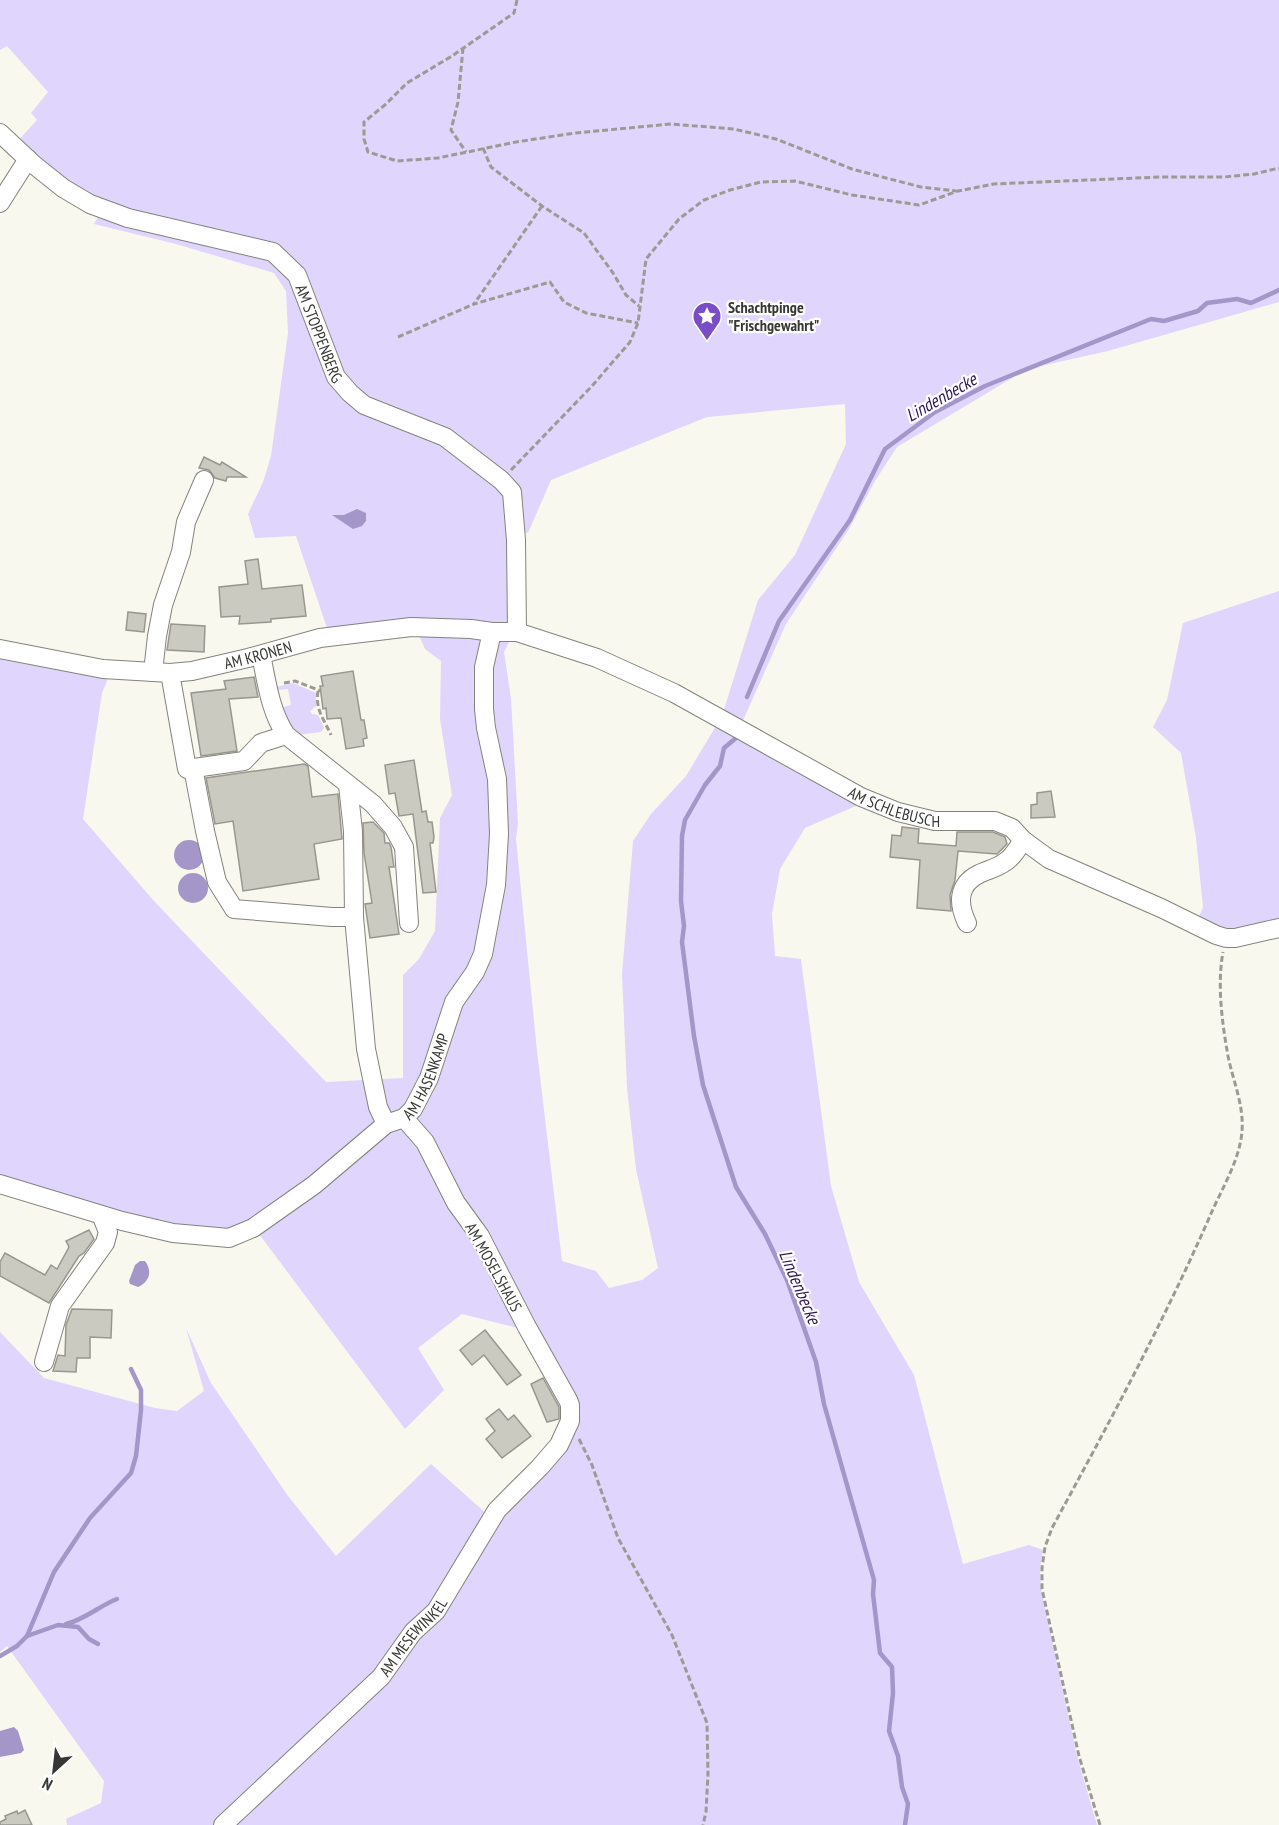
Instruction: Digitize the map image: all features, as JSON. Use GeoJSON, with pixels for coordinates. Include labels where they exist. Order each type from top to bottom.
{"type":"FeatureCollection","features":[{"type":"Feature","properties":{"kind":"street","name":"AM STOPPENBERG"},"geometry":{"type":"LineString","coordinates":[[3,140],[63,188],[109,212],[273,252],[279,256],[297,275],[336,377],[350,393],[364,405],[445,437],[501,480],[512,492],[517,632]]}},
{"type":"Feature","properties":{"kind":"street"},"geometry":{"type":"LineString","coordinates":[[0,203],[28,159]]}},
{"type":"Feature","properties":{"kind":"street"},"geometry":{"type":"LineString","coordinates":[[204,480],[186,522],[181,552],[163,605],[157,636],[162,673],[187,769],[244,761],[261,743],[286,735]]}},
{"type":"Feature","properties":{"kind":"street","name":"AM KRONEN"},"geometry":{"type":"LineString","coordinates":[[0,649],[103,669],[162,673],[192,671],[320,638],[411,627],[471,628],[492,632],[517,632]]}},
{"type":"Feature","properties":{"kind":"street","name":"AM HASENKAMP"},"geometry":{"type":"LineString","coordinates":[[0,1184],[102,1216],[172,1233],[229,1238],[253,1228],[314,1185],[386,1124],[404,1118],[413,1108],[429,1078],[454,1002],[475,972],[488,934],[496,885],[499,834],[496,779],[484,709],[484,667],[492,632]]}},
{"type":"Feature","properties":{"kind":"street","name":"AM SCHLEBUSCH"},"geometry":{"type":"LineString","coordinates":[[517,632],[597,658],[664,689],[744,730],[861,797],[882,806],[935,821],[995,821],[1012,828],[1023,840],[1061,866],[1226,938]]}},
{"type":"Feature","properties":{"kind":"street"},"geometry":{"type":"LineString","coordinates":[[261,655],[271,706],[286,735],[373,804],[393,826],[404,847],[409,923]]}},
{"type":"Feature","properties":{"kind":"street"},"geometry":{"type":"LineString","coordinates":[[193,768],[217,882],[234,909],[354,917]]}},
{"type":"Feature","properties":{"kind":"street"},"geometry":{"type":"LineString","coordinates":[[348,785],[353,831],[354,917],[366,1049],[378,1107],[386,1124]]}},
{"type":"Feature","properties":{"kind":"street"},"geometry":{"type":"LineString","coordinates":[[967,923],[960,908],[961,896],[966,883],[977,875],[1007,861],[1023,840]]}},
{"type":"Feature","properties":{"kind":"street"},"geometry":{"type":"LineString","coordinates":[[1226,938],[1279,928]]}},
{"type":"Feature","properties":{"kind":"street","name":"AM MOSELSHAUS"},"geometry":{"type":"LineString","coordinates":[[404,1118],[424,1142],[456,1203],[480,1236],[568,1400],[570,1421]]}},
{"type":"Feature","properties":{"kind":"street"},"geometry":{"type":"LineString","coordinates":[[44,1362],[60,1306],[105,1243],[108,1232],[102,1216]]}},
{"type":"Feature","properties":{"kind":"street","name":"AM MESEWINKEL"},"geometry":{"type":"LineString","coordinates":[[223,1825],[381,1677],[413,1632],[436,1611],[497,1510],[559,1445],[570,1421]]}},
{"type":"Feature","properties":{"kind":"path"},"geometry":{"type":"LineString","coordinates":[[517,0],[514,12],[463,48],[406,83],[364,122],[363,139],[368,152],[397,161],[438,158],[483,148],[576,133],[671,124],[734,129],[776,139],[852,169],[921,187],[958,191]]}},
{"type":"Feature","properties":{"kind":"path"},"geometry":{"type":"LineString","coordinates":[[463,48],[458,102],[451,130],[466,152]]}},
{"type":"Feature","properties":{"kind":"path"},"geometry":{"type":"LineString","coordinates":[[483,148],[491,167],[542,206],[584,233],[626,295],[640,307]]}},
{"type":"Feature","properties":{"kind":"path"},"geometry":{"type":"LineString","coordinates":[[501,480],[630,342],[638,323],[646,259],[679,219],[704,200],[761,182],[795,181],[852,195],[919,205],[958,191],[994,184],[1161,177],[1224,177],[1254,174],[1279,168]]}},
{"type":"Feature","properties":{"kind":"path"},"geometry":{"type":"LineString","coordinates":[[474,304],[542,206]]}},
{"type":"Feature","properties":{"kind":"path"},"geometry":{"type":"LineString","coordinates":[[398,337],[474,304],[550,282],[564,302],[586,313],[638,323]]}},
{"type":"Feature","properties":{"kind":"path"},"geometry":{"type":"LineString","coordinates":[[267,685],[295,681],[320,691],[317,699],[319,713],[331,735]]}},
{"type":"Feature","properties":{"kind":"path"},"geometry":{"type":"LineString","coordinates":[[1100,1825],[1079,1756],[1042,1589],[1042,1568],[1045,1547],[1052,1528],[1143,1358],[1202,1235],[1235,1159],[1242,1133],[1241,1105],[1228,1056],[1220,990],[1226,938]]}},
{"type":"Feature","properties":{"kind":"path"},"geometry":{"type":"LineString","coordinates":[[570,1421],[592,1465],[618,1538],[672,1635],[706,1722],[708,1774],[703,1825]]}},
{"type":"Feature","properties":{"kind":"shaded area"},"geometry":{"type":"Polygon","coordinates":[[[0,0],[1279,0],[1279,302],[1108,351],[1027,369],[897,447],[875,481],[849,529],[786,624],[741,725],[722,716],[758,600],[795,555],[846,444],[845,404],[707,417],[551,480],[528,533],[519,531],[510,484],[364,402],[338,375],[280,252],[94,201],[15,144],[37,120],[31,113],[48,92],[7,46],[0,50],[0,0]]]}},
{"type":"Feature","properties":{"kind":"shaded area"},"geometry":{"type":"Polygon","coordinates":[[[100,213],[273,256],[295,276],[333,378],[443,439],[506,491],[514,613],[507,627],[329,634],[296,536],[255,538],[248,514],[263,482],[271,456],[288,333],[286,291],[274,273],[176,244],[94,224],[100,213]]]}},
{"type":"Feature","properties":{"kind":"shaded area"},"geometry":{"type":"Polygon","coordinates":[[[357,509],[366,513],[366,521],[362,526],[353,529],[332,515],[344,515],[357,509]]]}},
{"type":"Feature","properties":{"kind":"shaded area"},"geometry":{"type":"Polygon","coordinates":[[[1279,591],[1279,925],[1232,934],[1197,922],[1203,907],[1196,838],[1181,753],[1153,727],[1167,700],[1183,623],[1279,591]]]}},
{"type":"Feature","properties":{"kind":"shaded area"},"geometry":{"type":"Polygon","coordinates":[[[417,631],[436,631],[481,640],[489,681],[498,641],[505,638],[509,642],[504,652],[511,698],[518,823],[516,839],[537,1051],[562,1261],[596,1271],[609,1288],[642,1280],[658,1268],[636,1169],[627,1088],[622,974],[633,841],[651,814],[686,776],[719,721],[858,805],[805,828],[780,869],[772,914],[775,956],[801,959],[831,1186],[859,1282],[914,1375],[963,1564],[1029,1545],[1043,1550],[1040,1569],[1041,1589],[1077,1756],[1097,1825],[67,1825],[66,1819],[101,1803],[104,1781],[7,1646],[0,1652],[0,1332],[44,1378],[155,1408],[177,1411],[204,1391],[186,1328],[211,1383],[288,1496],[336,1556],[431,1464],[489,1516],[572,1423],[518,1328],[462,1314],[418,1348],[444,1390],[405,1429],[256,1230],[250,1226],[223,1234],[112,1213],[0,1180],[0,653],[109,676],[102,693],[83,819],[154,901],[326,1082],[403,1078],[403,975],[419,959],[435,931],[440,818],[452,795],[440,719],[441,661],[425,649],[417,631]]]}},
{"type":"Feature","properties":{"kind":"shaded area"},"geometry":{"type":"Polygon","coordinates":[[[293,683],[316,693],[316,706],[310,711],[318,715],[324,728],[321,732],[298,735],[283,718],[280,708],[291,705],[288,689],[277,690],[276,687],[293,683]]]}},
{"type":"Feature","properties":{"kind":"shaded area"},"geometry":{"type":"Polygon","coordinates":[[[189,840],[200,844],[204,855],[200,866],[189,870],[178,866],[174,855],[178,844],[189,840]]]}},
{"type":"Feature","properties":{"kind":"shaded area"},"geometry":{"type":"Polygon","coordinates":[[[193,873],[204,877],[208,888],[204,899],[193,903],[182,899],[178,888],[182,877],[193,873]]]}},
{"type":"Feature","properties":{"kind":"shaded area"},"geometry":{"type":"Polygon","coordinates":[[[140,1261],[145,1261],[149,1269],[149,1276],[138,1287],[130,1284],[129,1281],[135,1265],[140,1261]]]}},
{"type":"Feature","properties":{"kind":"shaded area"},"geometry":{"type":"Polygon","coordinates":[[[14,1727],[18,1731],[24,1750],[21,1753],[0,1757],[0,1731],[14,1727]]]}},
{"type":"Feature","properties":{"kind":"building"},"geometry":{"type":"Polygon","coordinates":[[[204,457],[220,465],[222,462],[246,477],[227,477],[226,481],[215,478],[209,470],[199,468],[204,457]]]}},
{"type":"Feature","properties":{"kind":"building"},"geometry":{"type":"Polygon","coordinates":[[[258,559],[262,589],[302,585],[306,616],[271,619],[271,622],[239,624],[240,616],[221,617],[219,587],[248,584],[245,561],[258,559]]]}},
{"type":"Feature","properties":{"kind":"building"},"geometry":{"type":"Polygon","coordinates":[[[128,612],[146,614],[144,632],[126,630],[128,612]]]}},
{"type":"Feature","properties":{"kind":"building"},"geometry":{"type":"Polygon","coordinates":[[[171,624],[205,626],[204,652],[167,650],[171,624]]]}},
{"type":"Feature","properties":{"kind":"building"},"geometry":{"type":"Polygon","coordinates":[[[353,671],[361,720],[364,720],[367,738],[363,739],[364,746],[346,749],[341,718],[327,719],[326,708],[323,709],[320,686],[323,686],[321,676],[353,671]]]}},
{"type":"Feature","properties":{"kind":"building"},"geometry":{"type":"Polygon","coordinates":[[[254,677],[258,697],[229,699],[237,751],[201,756],[191,693],[226,689],[224,681],[254,677]]]}},
{"type":"Feature","properties":{"kind":"building"},"geometry":{"type":"Polygon","coordinates":[[[414,760],[422,812],[426,811],[428,822],[432,822],[434,837],[433,843],[430,843],[436,892],[423,893],[413,814],[399,816],[395,793],[389,794],[385,765],[414,760]]]}},
{"type":"Feature","properties":{"kind":"building"},"geometry":{"type":"Polygon","coordinates":[[[304,764],[308,766],[312,797],[338,794],[342,839],[314,844],[319,879],[243,891],[233,821],[215,824],[206,778],[304,764]]]}},
{"type":"Feature","properties":{"kind":"building"},"geometry":{"type":"Polygon","coordinates":[[[1051,791],[1055,817],[1031,818],[1031,805],[1037,804],[1037,793],[1051,791]]]}},
{"type":"Feature","properties":{"kind":"building"},"geometry":{"type":"Polygon","coordinates":[[[373,822],[384,833],[385,843],[389,843],[391,847],[394,867],[389,867],[399,934],[370,938],[365,904],[372,903],[364,853],[363,823],[373,822]]]}},
{"type":"Feature","properties":{"kind":"building"},"geometry":{"type":"Polygon","coordinates":[[[902,827],[919,829],[918,843],[956,846],[957,832],[993,832],[1005,837],[1007,844],[997,854],[958,851],[955,880],[950,895],[951,911],[917,908],[920,860],[890,857],[892,835],[901,836],[902,827]]]}},
{"type":"Feature","properties":{"kind":"building"},"geometry":{"type":"Polygon","coordinates":[[[89,1230],[94,1239],[79,1256],[49,1303],[0,1276],[0,1262],[5,1253],[45,1275],[51,1265],[57,1269],[69,1247],[66,1241],[89,1230]]]}},
{"type":"Feature","properties":{"kind":"building"},"geometry":{"type":"Polygon","coordinates":[[[72,1309],[112,1310],[111,1338],[90,1337],[90,1358],[77,1358],[76,1372],[53,1371],[58,1355],[65,1356],[66,1325],[72,1309]]]}},
{"type":"Feature","properties":{"kind":"building"},"geometry":{"type":"Polygon","coordinates":[[[485,1330],[521,1375],[507,1385],[484,1355],[472,1365],[460,1350],[485,1330]]]}},
{"type":"Feature","properties":{"kind":"building"},"geometry":{"type":"Polygon","coordinates":[[[543,1378],[559,1407],[559,1419],[547,1422],[531,1384],[543,1378]]]}},
{"type":"Feature","properties":{"kind":"building"},"geometry":{"type":"Polygon","coordinates":[[[499,1409],[508,1420],[514,1415],[531,1436],[502,1458],[486,1439],[495,1431],[486,1419],[499,1409]]]}},
{"type":"Feature","properties":{"kind":"building"},"geometry":{"type":"Polygon","coordinates":[[[25,1810],[32,1825],[0,1825],[0,1822],[6,1819],[5,1816],[17,1811],[18,1814],[25,1810]]]}},
{"type":"Feature","properties":{"kind":"waterway","name":"Lindenbecke"},"geometry":{"type":"LineString","coordinates":[[747,697],[779,621],[850,520],[885,449],[935,412],[985,386],[1151,319],[1164,321],[1198,311],[1207,303],[1237,299],[1251,303],[1279,290]]}},
{"type":"Feature","properties":{"kind":"waterway","name":"Lindenbecke"},"geometry":{"type":"LineString","coordinates":[[736,738],[724,748],[720,766],[705,785],[685,820],[682,836],[681,901],[684,926],[682,942],[694,1036],[703,1085],[736,1187],[765,1234],[787,1280],[816,1362],[824,1404],[874,1580],[873,1594],[880,1653],[892,1667],[893,1693],[889,1731],[898,1756],[902,1787],[908,1804],[905,1825]]}},
{"type":"Feature","properties":{"kind":"waterway"},"geometry":{"type":"LineString","coordinates":[[0,1656],[17,1646],[27,1636],[54,1572],[90,1518],[131,1473],[136,1456],[141,1410],[141,1390],[131,1369]]}},
{"type":"Feature","properties":{"kind":"waterway"},"geometry":{"type":"LineString","coordinates":[[66,1624],[117,1599]]}},
{"type":"Feature","properties":{"kind":"waterway"},"geometry":{"type":"LineString","coordinates":[[27,1636],[58,1625],[78,1627],[89,1639],[98,1644]]}},
{"type":"Feature","properties":{"kind":"place","name":"Schachtpinge \"Frischgewahrt\""},"geometry":{"type":"Point","coordinates":[707,342]}}]}
